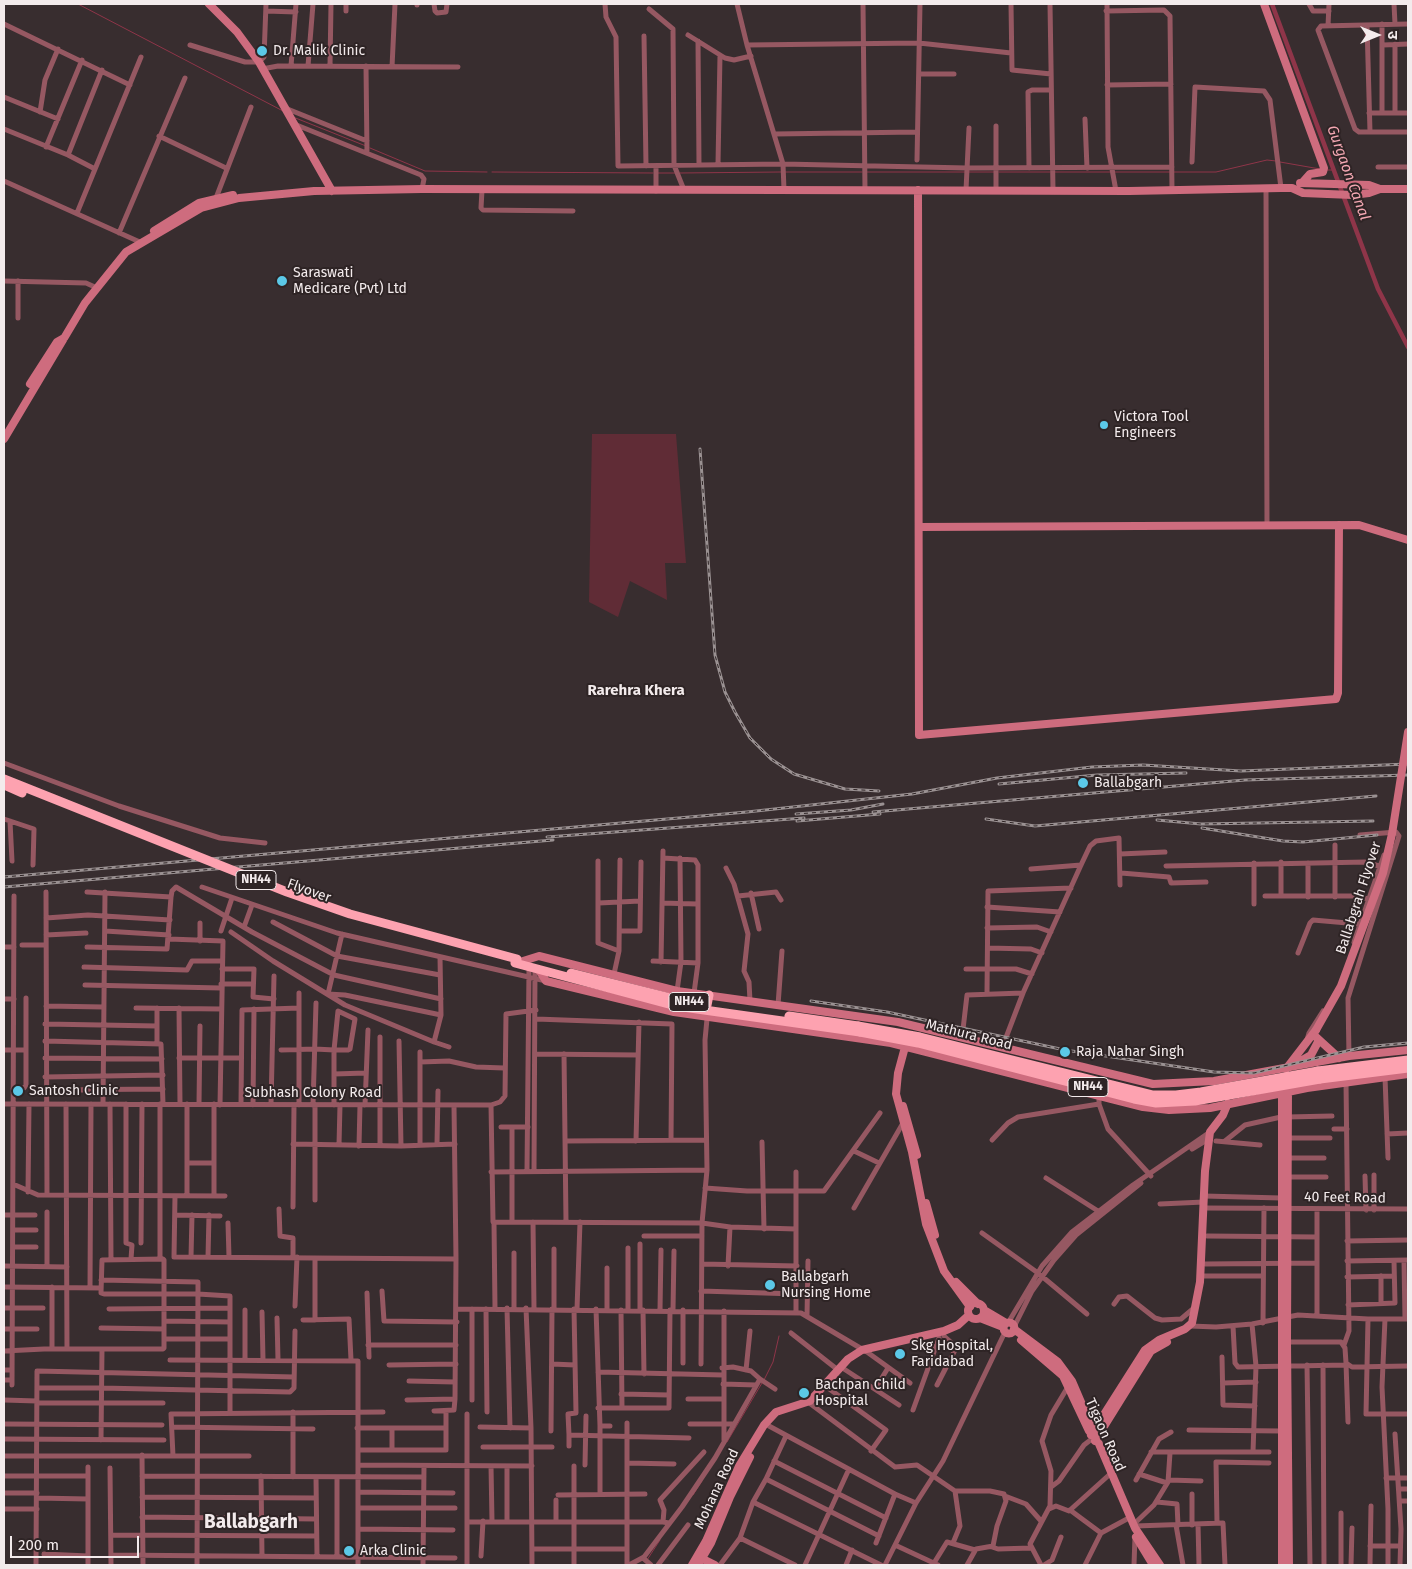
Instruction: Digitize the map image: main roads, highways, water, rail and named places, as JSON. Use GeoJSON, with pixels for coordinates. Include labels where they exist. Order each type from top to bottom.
{"type":"FeatureCollection","features":[{"type":"Feature","properties":{"kind":"highway","name":"Flyover"},"geometry":{"type":"LineString","coordinates":[[4,779],[296,896],[528,968]]}},
{"type":"Feature","properties":{"kind":"highway","name":"Flyover"},"geometry":{"type":"LineString","coordinates":[[4,785],[326,912],[528,968]]}},
{"type":"Feature","properties":{"kind":"highway","name":"Mathura Road"},"geometry":{"type":"LineString","coordinates":[[528,968],[663,1006],[707,1007]]}},
{"type":"Feature","properties":{"kind":"highway","name":"Mathura Road"},"geometry":{"type":"LineString","coordinates":[[528,968],[707,1007],[913,1035],[1153,1095],[1201,1092],[1408,1060]]}},
{"type":"Feature","properties":{"kind":"highway","name":"Mathura Road"},"geometry":{"type":"LineString","coordinates":[[1319,1075],[1408,1068]]}},
{"type":"Feature","properties":{"kind":"waterway"},"geometry":{"type":"LineString","coordinates":[[78,4],[283,111]]}},
{"type":"Feature","properties":{"kind":"waterway","name":"Gurgaon Canal"},"geometry":{"type":"LineString","coordinates":[[1272,4],[1378,289],[1408,347]]}},
{"type":"Feature","properties":{"kind":"waterway"},"geometry":{"type":"LineString","coordinates":[[293,117],[366,146]]}},
{"type":"Feature","properties":{"kind":"waterway"},"geometry":{"type":"LineString","coordinates":[[370,148],[425,171],[487,172]]}},
{"type":"Feature","properties":{"kind":"waterway"},"geometry":{"type":"LineString","coordinates":[[1174,172],[1216,172],[1267,160],[1276,161]]}},
{"type":"Feature","properties":{"kind":"waterway"},"geometry":{"type":"LineString","coordinates":[[1280,162],[1320,169]]}},
{"type":"Feature","properties":{"kind":"waterway","name":"Gurgaon Canal"},"geometry":{"type":"LineString","coordinates":[[1326,170],[1333,170]]}},
{"type":"Feature","properties":{"kind":"waterway"},"geometry":{"type":"LineString","coordinates":[[492,172],[653,173]]}},
{"type":"Feature","properties":{"kind":"waterway"},"geometry":{"type":"LineString","coordinates":[[680,173],[781,172]]}},
{"type":"Feature","properties":{"kind":"waterway"},"geometry":{"type":"LineString","coordinates":[[785,172],[862,172]]}},
{"type":"Feature","properties":{"kind":"waterway"},"geometry":{"type":"LineString","coordinates":[[866,172],[965,172]]}},
{"type":"Feature","properties":{"kind":"waterway"},"geometry":{"type":"LineString","coordinates":[[969,172],[995,172]]}},
{"type":"Feature","properties":{"kind":"waterway"},"geometry":{"type":"LineString","coordinates":[[999,172],[1050,172]]}},
{"type":"Feature","properties":{"kind":"waterway"},"geometry":{"type":"LineString","coordinates":[[1054,172],[1110,172]]}},
{"type":"Feature","properties":{"kind":"waterway"},"geometry":{"type":"LineString","coordinates":[[1114,172],[1170,172]]}},
{"type":"Feature","properties":{"kind":"waterway"},"geometry":{"type":"LineString","coordinates":[[657,173],[676,173]]}},
{"type":"Feature","properties":{"kind":"waterway"},"geometry":{"type":"LineString","coordinates":[[764,1380],[773,1362],[779,1336]]}},
{"type":"Feature","properties":{"kind":"waterway"},"geometry":{"type":"LineString","coordinates":[[727,1442],[762,1383]]}},
{"type":"Feature","properties":{"kind":"waterway"},"geometry":{"type":"LineString","coordinates":[[693,1495],[702,1481]]}},
{"type":"Feature","properties":{"kind":"waterway"},"geometry":{"type":"LineString","coordinates":[[647,1560],[660,1540]]}},
{"type":"Feature","properties":{"kind":"railway"},"geometry":{"type":"LineString","coordinates":[[700,449],[715,655],[725,692],[735,712],[750,738],[771,759],[794,774],[845,789],[879,791]]}},
{"type":"Feature","properties":{"kind":"railway"},"geometry":{"type":"LineString","coordinates":[[4,877],[747,812],[912,794],[997,778],[1092,767],[1143,765],[1241,771],[1408,764]]}},
{"type":"Feature","properties":{"kind":"railway"},"geometry":{"type":"LineString","coordinates":[[999,784],[1097,775],[1186,773]]}},
{"type":"Feature","properties":{"kind":"railway"},"geometry":{"type":"LineString","coordinates":[[873,812],[1245,780],[1408,775]]}},
{"type":"Feature","properties":{"kind":"railway"},"geometry":{"type":"LineString","coordinates":[[986,819],[1035,826],[1376,796]]}},
{"type":"Feature","properties":{"kind":"railway"},"geometry":{"type":"LineString","coordinates":[[796,814],[851,810],[883,804]]}},
{"type":"Feature","properties":{"kind":"railway"},"geometry":{"type":"LineString","coordinates":[[797,821],[880,814]]}},
{"type":"Feature","properties":{"kind":"railway"},"geometry":{"type":"LineString","coordinates":[[547,837],[804,818]]}},
{"type":"Feature","properties":{"kind":"railway"},"geometry":{"type":"LineString","coordinates":[[1157,820],[1201,824],[1373,821]]}},
{"type":"Feature","properties":{"kind":"railway"},"geometry":{"type":"LineString","coordinates":[[1202,828],[1283,841],[1303,842],[1377,835]]}},
{"type":"Feature","properties":{"kind":"railway"},"geometry":{"type":"LineString","coordinates":[[4,887],[553,840]]}},
{"type":"Feature","properties":{"kind":"railway"},"geometry":{"type":"LineString","coordinates":[[811,1001],[887,1012],[1065,1050],[1214,1072],[1254,1073],[1364,1047],[1408,1043]]}},
{"type":"Feature","properties":{"kind":"place","name":"Dr. Malik Clinic"},"geometry":{"type":"Point","coordinates":[262,51]}},
{"type":"Feature","properties":{"kind":"place","name":"Saraswati Medicare (Pvt) Ltd"},"geometry":{"type":"Point","coordinates":[282,281]}},
{"type":"Feature","properties":{"kind":"place","name":"Victora Tool Engineers"},"geometry":{"type":"Point","coordinates":[1104,425]}},
{"type":"Feature","properties":{"kind":"place","name":"Ballabgarh"},"geometry":{"type":"Point","coordinates":[1083,783]}},
{"type":"Feature","properties":{"kind":"place","name":"Raja Nahar Singh"},"geometry":{"type":"Point","coordinates":[1065,1052]}},
{"type":"Feature","properties":{"kind":"place","name":"Santosh Clinic"},"geometry":{"type":"Point","coordinates":[18,1091]}},
{"type":"Feature","properties":{"kind":"place","name":"Ballabgarh Nursing Home"},"geometry":{"type":"Point","coordinates":[770,1285]}},
{"type":"Feature","properties":{"kind":"place","name":"Skg Hospital, Faridabad"},"geometry":{"type":"Point","coordinates":[900,1354]}},
{"type":"Feature","properties":{"kind":"place","name":"Bachpan Child Hospital"},"geometry":{"type":"Point","coordinates":[804,1393]}},
{"type":"Feature","properties":{"kind":"place","name":"Arka Clinic"},"geometry":{"type":"Point","coordinates":[349,1551]}},
{"type":"Feature","properties":{"kind":"district","name":"Rarehra Khera"},"geometry":{"type":"Point","coordinates":[636,691]}},
{"type":"Feature","properties":{"kind":"district","name":"Ballabgarh"},"geometry":{"type":"Point","coordinates":[251,1523]}}]}
